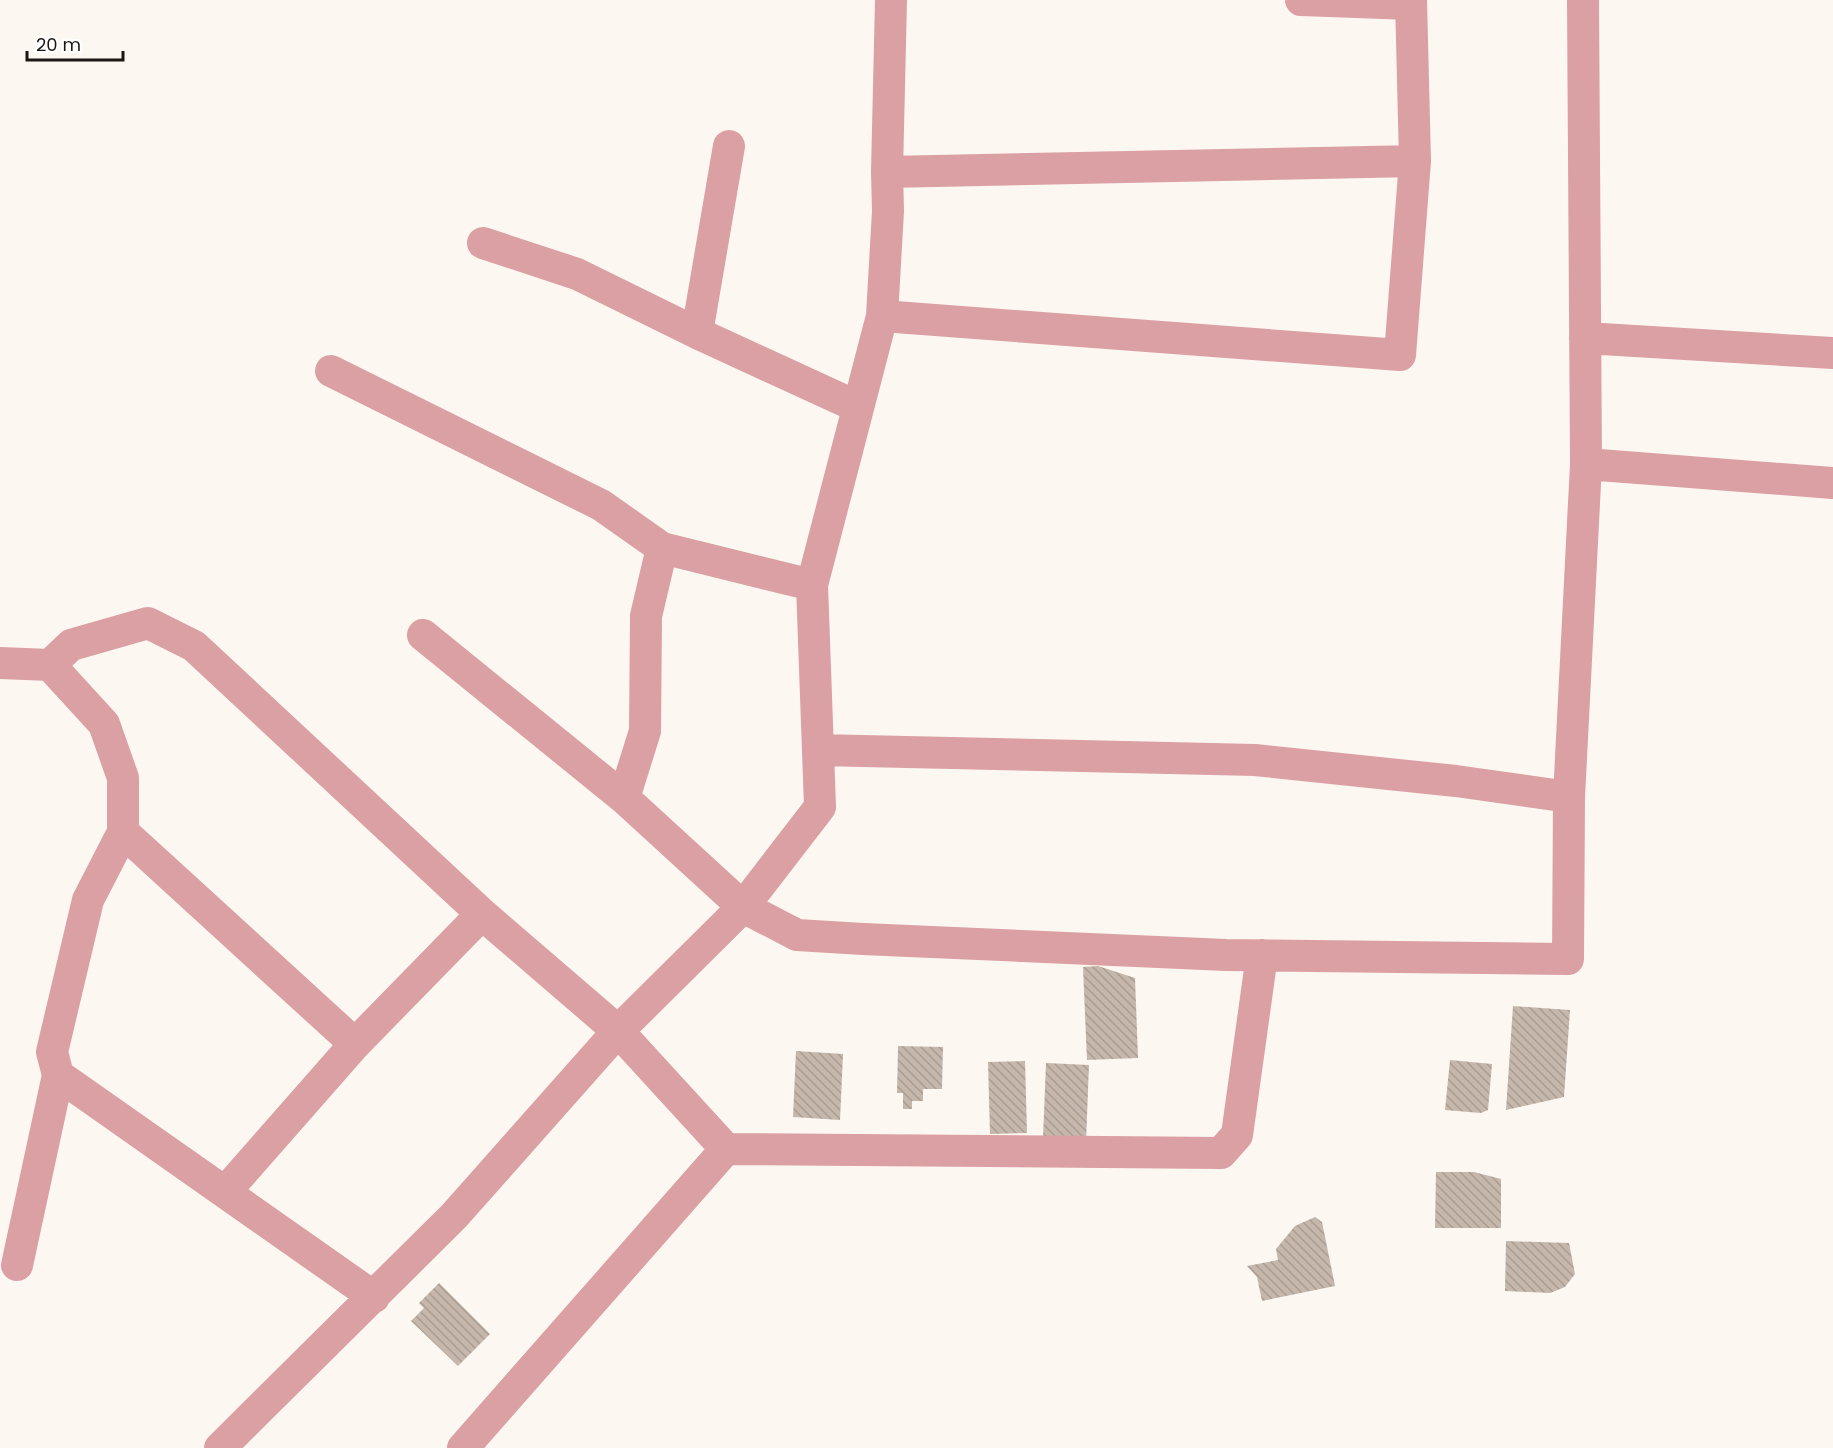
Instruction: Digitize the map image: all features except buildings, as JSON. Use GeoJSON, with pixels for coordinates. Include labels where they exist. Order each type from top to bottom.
{"type":"FeatureCollection","features":[{"type":"Feature","properties":{"kind":"street"},"geometry":{"type":"LineString","coordinates":[[220,1448],[454,1216],[618,1031],[743,907],[820,807],[812,585],[882,316],[888,211],[891,0]]}},
{"type":"Feature","properties":{"kind":"street"},"geometry":{"type":"LineString","coordinates":[[882,316],[1400,355],[1415,161],[1411,2],[1300,0]]}},
{"type":"Feature","properties":{"kind":"street"},"geometry":{"type":"LineString","coordinates":[[423,635],[624,798],[743,907],[798,935],[1262,955],[1568,959],[1569,797],[1586,464],[1583,0]]}},
{"type":"Feature","properties":{"kind":"street"},"geometry":{"type":"LineString","coordinates":[[697,333],[729,146]]}},
{"type":"Feature","properties":{"kind":"street"},"geometry":{"type":"LineString","coordinates":[[887,172],[1415,161]]}},
{"type":"Feature","properties":{"kind":"street"},"geometry":{"type":"LineString","coordinates":[[483,243],[577,274],[697,333],[858,407]]}},
{"type":"Feature","properties":{"kind":"street"},"geometry":{"type":"LineString","coordinates":[[1585,338],[1833,353]]}},
{"type":"Feature","properties":{"kind":"street"},"geometry":{"type":"LineString","coordinates":[[331,371],[601,505],[662,548],[812,585]]}},
{"type":"Feature","properties":{"kind":"street"},"geometry":{"type":"LineString","coordinates":[[1586,464],[1833,483]]}},
{"type":"Feature","properties":{"kind":"street"},"geometry":{"type":"LineString","coordinates":[[624,798],[645,731],[646,616],[662,548]]}},
{"type":"Feature","properties":{"kind":"street"},"geometry":{"type":"LineString","coordinates":[[50,665],[71,645],[148,623],[194,646],[482,914],[618,1031],[726,1149],[1221,1153],[1237,1135],[1262,955]]}},
{"type":"Feature","properties":{"kind":"street"},"geometry":{"type":"LineString","coordinates":[[0,663],[50,665],[104,723],[123,778],[123,832],[88,900],[52,1052],[58,1075],[17,1264]]}},
{"type":"Feature","properties":{"kind":"street"},"geometry":{"type":"LineString","coordinates":[[818,750],[1255,760],[1456,781],[1569,797]]}},
{"type":"Feature","properties":{"kind":"street"},"geometry":{"type":"LineString","coordinates":[[123,832],[355,1044]]}},
{"type":"Feature","properties":{"kind":"street"},"geometry":{"type":"LineString","coordinates":[[225,1192],[355,1044],[482,914]]}},
{"type":"Feature","properties":{"kind":"street"},"geometry":{"type":"LineString","coordinates":[[58,1075],[374,1297]]}},
{"type":"Feature","properties":{"kind":"street"},"geometry":{"type":"LineString","coordinates":[[463,1448],[726,1149]]}}]}
